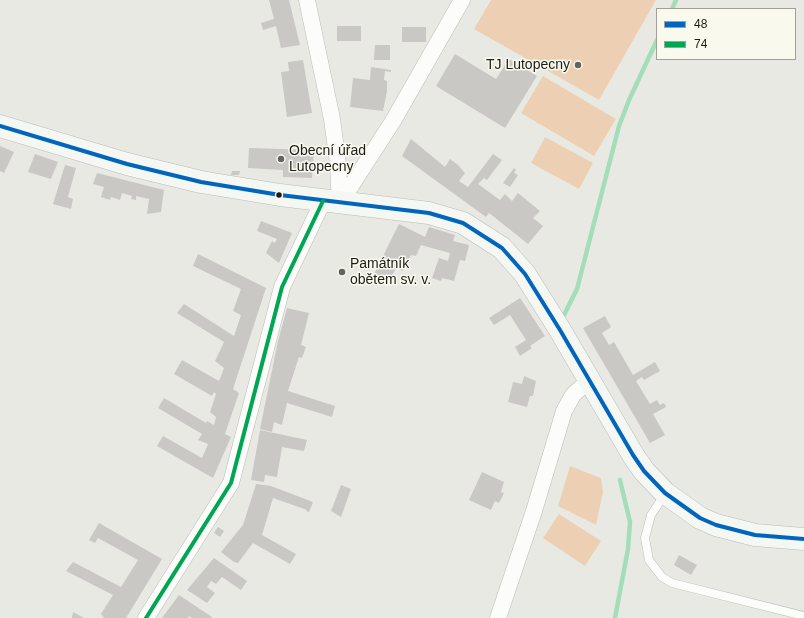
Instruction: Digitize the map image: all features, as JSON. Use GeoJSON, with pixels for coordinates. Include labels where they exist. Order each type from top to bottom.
{"type":"FeatureCollection","features":[{"type":"Feature","properties":{"kind":"main road"},"geometry":{"type":"LineString","coordinates":[[0,126],[60,146],[172,176],[236,189],[411,211],[445,217],[463,223],[490,239],[514,260],[525,274],[633,455],[644,471],[665,493],[688,510],[716,525],[755,535],[804,539]]}},
{"type":"Feature","properties":{"kind":"street"},"geometry":{"type":"LineString","coordinates":[[307,0],[332,119],[338,164],[331,202]]}},
{"type":"Feature","properties":{"kind":"street"},"geometry":{"type":"LineString","coordinates":[[146,618],[231,483],[282,287],[331,202],[400,108],[462,0]]}},
{"type":"Feature","properties":{"kind":"street"},"geometry":{"type":"LineString","coordinates":[[498,618],[534,511],[559,422],[573,395],[589,380]]}},
{"type":"Feature","properties":{"kind":"lane"},"geometry":{"type":"LineString","coordinates":[[665,493],[651,515],[646,538],[649,560],[662,577],[672,583],[804,616]]}},
{"type":"Feature","properties":{"kind":"shaded area","name":"TJ Lutopecny"},"geometry":{"type":"Polygon","coordinates":[[[491,0],[656,0],[599,100],[474,29],[491,0]]]}},
{"type":"Feature","properties":{"kind":"shaded area"},"geometry":{"type":"Polygon","coordinates":[[[543,76],[616,119],[594,156],[521,113],[543,76]]]}},
{"type":"Feature","properties":{"kind":"shaded area"},"geometry":{"type":"Polygon","coordinates":[[[545,137],[593,163],[579,189],[531,163],[545,137]]]}},
{"type":"Feature","properties":{"kind":"shaded area"},"geometry":{"type":"Polygon","coordinates":[[[570,466],[601,478],[603,492],[596,525],[558,506],[570,466]]]}},
{"type":"Feature","properties":{"kind":"shaded area"},"geometry":{"type":"Polygon","coordinates":[[[559,514],[601,541],[585,566],[543,538],[559,514]]]}},
{"type":"Feature","properties":{"kind":"building"},"geometry":{"type":"Polygon","coordinates":[[[269,0],[289,0],[300,45],[281,48],[276,26],[263,30],[261,23],[274,19],[269,0]]]}},
{"type":"Feature","properties":{"kind":"building"},"geometry":{"type":"Polygon","coordinates":[[[337,26],[361,26],[361,41],[337,41],[337,26]]]}},
{"type":"Feature","properties":{"kind":"building"},"geometry":{"type":"Polygon","coordinates":[[[402,27],[426,27],[426,42],[402,42],[402,27]]]}},
{"type":"Feature","properties":{"kind":"building"},"geometry":{"type":"Polygon","coordinates":[[[375,45],[390,45],[390,60],[374,60],[375,45]]]}},
{"type":"Feature","properties":{"kind":"building"},"geometry":{"type":"Polygon","coordinates":[[[455,54],[496,79],[509,59],[537,76],[505,128],[436,86],[455,54]]]}},
{"type":"Feature","properties":{"kind":"building"},"geometry":{"type":"Polygon","coordinates":[[[303,60],[312,113],[287,117],[281,72],[289,71],[288,62],[303,60]]]}},
{"type":"Feature","properties":{"kind":"building"},"geometry":{"type":"Polygon","coordinates":[[[371,67],[391,70],[391,72],[385,71],[384,80],[387,81],[387,91],[383,111],[350,107],[353,78],[370,80],[371,67]]]}},
{"type":"Feature","properties":{"kind":"building"},"geometry":{"type":"Polygon","coordinates":[[[411,139],[445,167],[450,159],[458,165],[465,173],[459,181],[468,187],[493,154],[502,160],[487,180],[484,178],[478,184],[500,200],[505,194],[512,201],[518,193],[540,211],[533,218],[543,226],[528,244],[489,213],[486,217],[402,156],[411,139]]]}},
{"type":"Feature","properties":{"kind":"building"},"geometry":{"type":"Polygon","coordinates":[[[0,146],[14,152],[4,173],[0,171],[0,146]]]}},
{"type":"Feature","properties":{"kind":"building","name":"Obecní úřad Lutopecny"},"geometry":{"type":"Polygon","coordinates":[[[249,148],[314,150],[312,178],[283,177],[283,170],[248,168],[249,148]]]}},
{"type":"Feature","properties":{"kind":"building"},"geometry":{"type":"Polygon","coordinates":[[[35,154],[58,162],[51,179],[28,172],[35,154]]]}},
{"type":"Feature","properties":{"kind":"building"},"geometry":{"type":"Polygon","coordinates":[[[65,165],[76,168],[68,197],[73,199],[71,209],[53,204],[65,165]]]}},
{"type":"Feature","properties":{"kind":"building"},"geometry":{"type":"Polygon","coordinates":[[[514,168],[516,170],[514,173],[518,175],[510,187],[503,183],[514,168]]]}},
{"type":"Feature","properties":{"kind":"building"},"geometry":{"type":"Polygon","coordinates":[[[232,171],[240,171],[239,175],[231,175],[232,171]]]}},
{"type":"Feature","properties":{"kind":"building"},"geometry":{"type":"Polygon","coordinates":[[[97,173],[164,190],[161,212],[147,214],[149,199],[136,196],[136,200],[131,199],[132,196],[122,193],[120,200],[111,197],[110,200],[101,197],[104,187],[93,184],[97,173]]]}},
{"type":"Feature","properties":{"kind":"building"},"geometry":{"type":"Polygon","coordinates":[[[261,221],[292,233],[279,263],[266,253],[272,241],[275,243],[277,239],[257,231],[261,221]]]}},
{"type":"Feature","properties":{"kind":"building"},"geometry":{"type":"Polygon","coordinates":[[[399,224],[425,237],[429,227],[455,235],[453,241],[469,245],[465,261],[460,260],[454,281],[442,278],[441,281],[432,278],[439,258],[448,261],[450,253],[421,245],[416,256],[411,255],[403,271],[396,268],[388,284],[373,276],[399,224]]]}},
{"type":"Feature","properties":{"kind":"building"},"geometry":{"type":"Polygon","coordinates":[[[198,254],[266,288],[233,389],[239,393],[225,434],[231,437],[213,478],[157,446],[163,436],[202,458],[208,444],[198,440],[202,434],[158,408],[164,398],[206,423],[207,421],[214,425],[216,417],[210,412],[216,394],[214,392],[212,396],[174,374],[182,360],[219,381],[224,368],[215,361],[224,342],[177,313],[184,304],[234,336],[241,315],[233,311],[241,289],[193,266],[198,254]]]}},
{"type":"Feature","properties":{"kind":"building"},"geometry":{"type":"Polygon","coordinates":[[[520,298],[545,336],[530,346],[532,348],[520,356],[515,347],[526,340],[510,315],[494,325],[489,318],[520,298]]]}},
{"type":"Feature","properties":{"kind":"building"},"geometry":{"type":"Polygon","coordinates":[[[287,308],[309,313],[301,345],[306,347],[302,358],[299,357],[288,391],[335,406],[332,417],[287,403],[282,425],[274,422],[272,432],[260,429],[278,341],[287,308]]]}},
{"type":"Feature","properties":{"kind":"building"},"geometry":{"type":"Polygon","coordinates":[[[605,316],[611,327],[602,333],[609,345],[614,342],[633,375],[655,362],[660,371],[644,380],[642,377],[636,381],[650,404],[657,400],[660,405],[664,403],[666,407],[653,414],[665,435],[650,443],[583,328],[605,316]]]}},
{"type":"Feature","properties":{"kind":"building"},"geometry":{"type":"Polygon","coordinates":[[[524,376],[536,381],[533,396],[530,396],[527,407],[508,402],[513,382],[522,384],[524,376]]]}},
{"type":"Feature","properties":{"kind":"building"},"geometry":{"type":"Polygon","coordinates":[[[260,430],[307,440],[304,451],[282,447],[277,477],[265,475],[264,482],[251,480],[260,430]]]}},
{"type":"Feature","properties":{"kind":"building"},"geometry":{"type":"Polygon","coordinates":[[[482,472],[504,482],[501,492],[504,493],[499,503],[495,501],[491,510],[469,500],[482,472]]]}},
{"type":"Feature","properties":{"kind":"building"},"geometry":{"type":"Polygon","coordinates":[[[256,484],[271,486],[313,502],[309,512],[273,498],[262,535],[296,554],[290,564],[253,543],[238,563],[234,562],[221,552],[243,525],[256,484]]]}},
{"type":"Feature","properties":{"kind":"building"},"geometry":{"type":"Polygon","coordinates":[[[341,485],[351,489],[341,517],[331,511],[341,485]]]}},
{"type":"Feature","properties":{"kind":"building"},"geometry":{"type":"Polygon","coordinates":[[[99,523],[162,559],[126,618],[104,618],[101,614],[113,595],[66,571],[73,562],[121,587],[138,560],[98,538],[95,543],[89,540],[99,523]]]}},
{"type":"Feature","properties":{"kind":"building"},"geometry":{"type":"Polygon","coordinates":[[[218,527],[224,531],[220,537],[214,533],[218,527]]]}},
{"type":"Feature","properties":{"kind":"building"},"geometry":{"type":"Polygon","coordinates":[[[679,555],[697,565],[691,575],[674,565],[679,555]]]}},
{"type":"Feature","properties":{"kind":"building"},"geometry":{"type":"Polygon","coordinates":[[[214,558],[247,581],[241,590],[222,577],[216,584],[211,581],[207,587],[215,593],[207,603],[187,590],[214,558]]]}},
{"type":"Feature","properties":{"kind":"building"},"geometry":{"type":"Polygon","coordinates":[[[179,595],[212,617],[192,618],[189,616],[188,618],[162,618],[179,595]]]}},
{"type":"Feature","properties":{"kind":"building"},"geometry":{"type":"Polygon","coordinates":[[[73,612],[84,618],[72,618],[73,612]]]}},
{"type":"Feature","properties":{"kind":"waterway"},"geometry":{"type":"LineString","coordinates":[[672,8],[676,0]]}},
{"type":"Feature","properties":{"kind":"waterway"},"geometry":{"type":"LineString","coordinates":[[564,315],[577,289],[619,126],[629,100],[656,42]]}},
{"type":"Feature","properties":{"kind":"waterway"},"geometry":{"type":"LineString","coordinates":[[615,618],[628,549],[630,522],[620,480]]}},
{"type":"Feature","properties":{"kind":"transit line","name":"48"},"geometry":{"type":"LineString","coordinates":[[0,126],[127,164],[201,182],[280,195],[429,213],[463,223],[502,248],[525,274],[560,330],[633,455],[644,471],[665,493],[700,518],[716,525],[755,535],[804,539]]}},
{"type":"Feature","properties":{"kind":"transit line","name":"74"},"geometry":{"type":"LineString","coordinates":[[146,618],[231,483],[282,287],[323,201]]}},
{"type":"Feature","properties":{"kind":"place","name":"TJ Lutopecny"},"geometry":{"type":"Point","coordinates":[578,65]}},
{"type":"Feature","properties":{"kind":"place","name":"Obecní úřad Lutopecny"},"geometry":{"type":"Point","coordinates":[281,159]}},
{"type":"Feature","properties":{"kind":"place","name":"Památník obětem sv. v."},"geometry":{"type":"Point","coordinates":[342,272]}}]}
